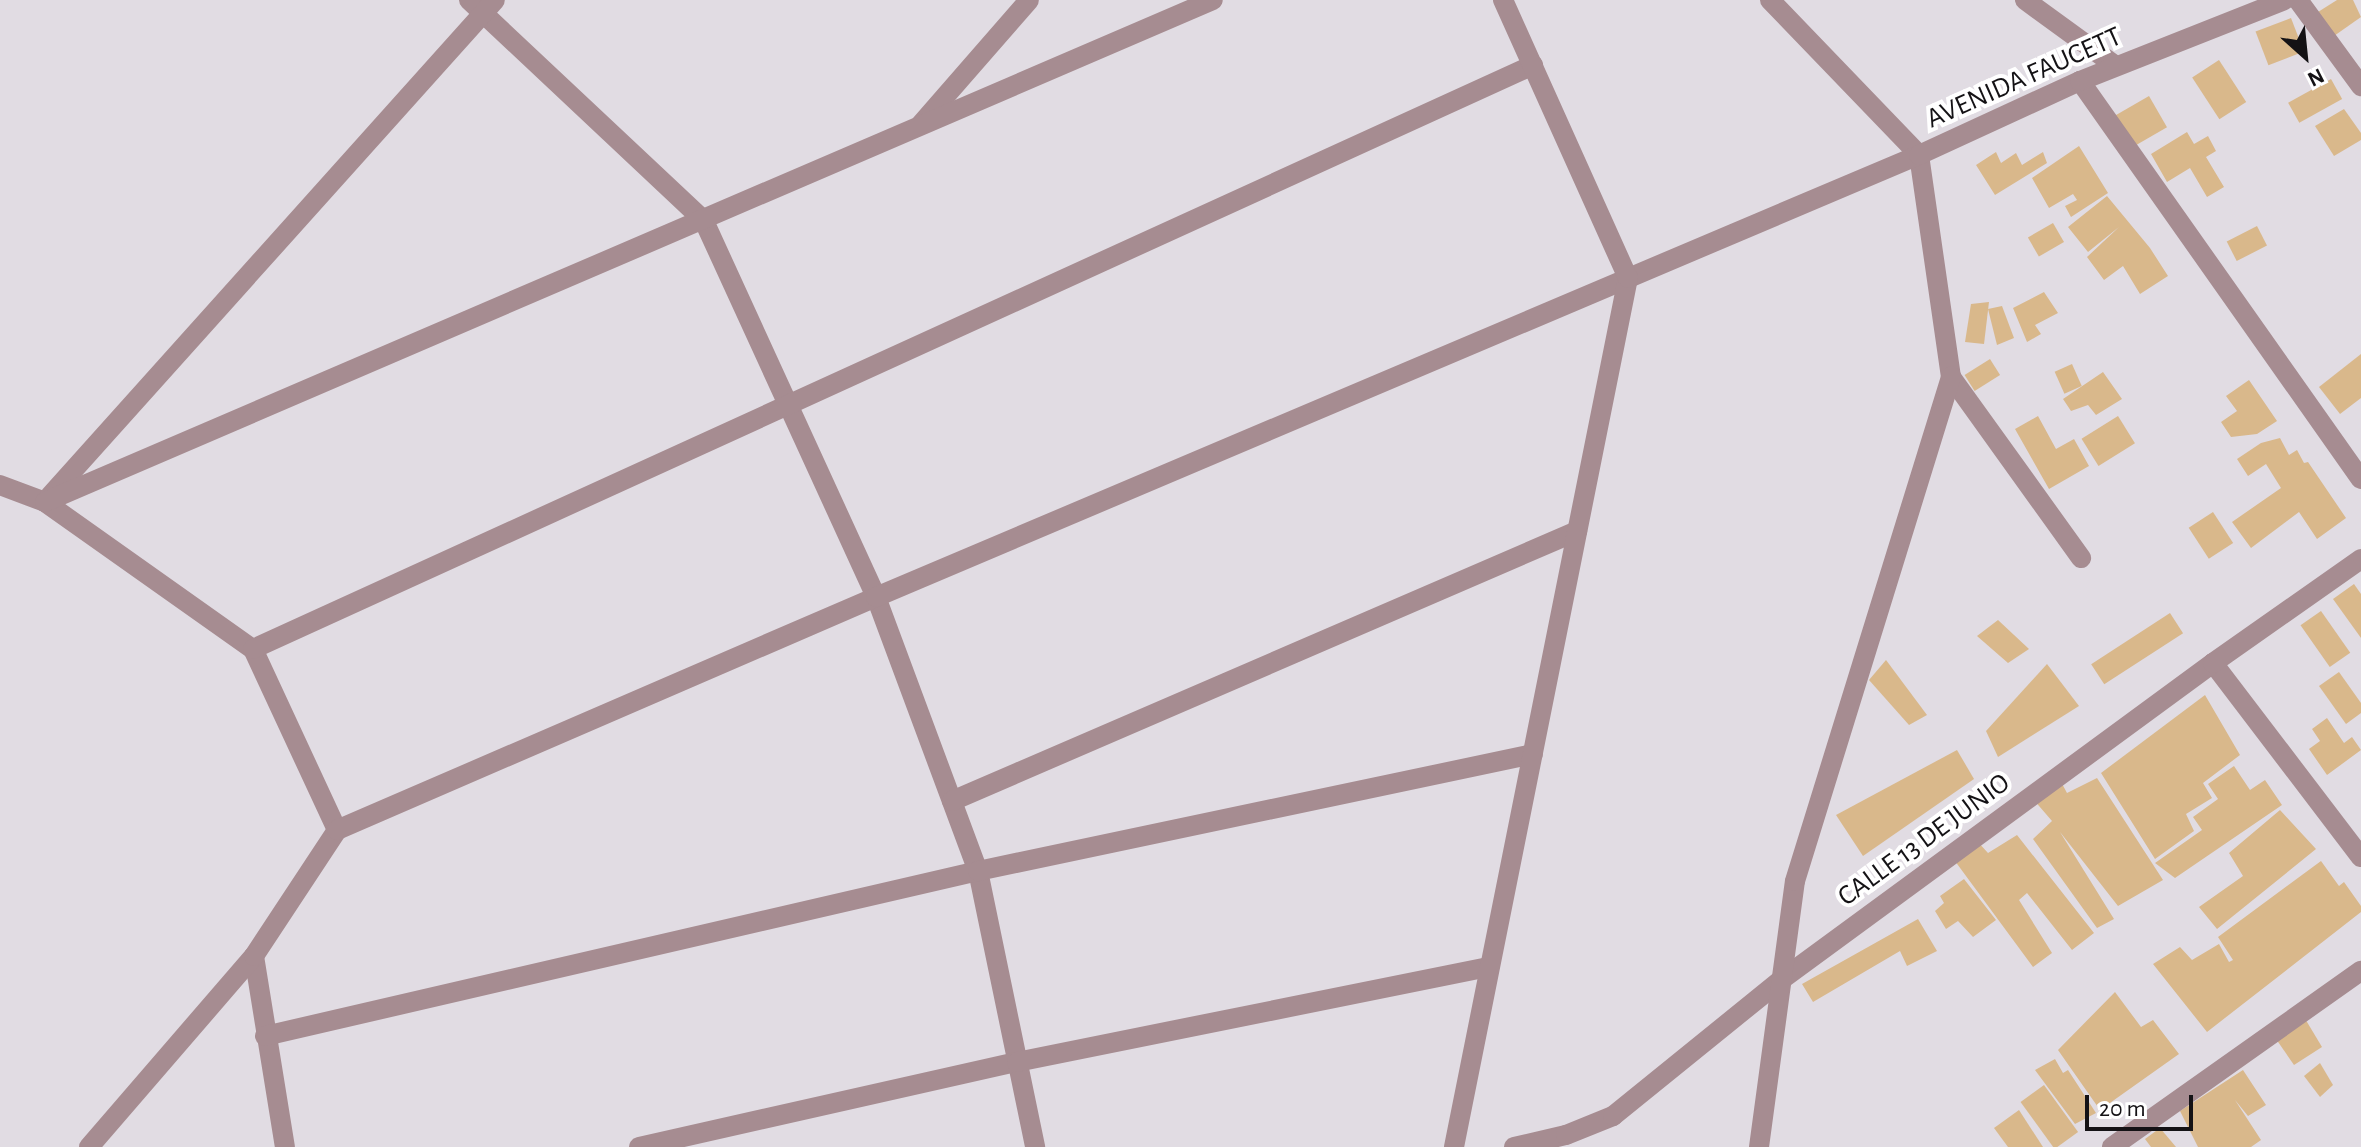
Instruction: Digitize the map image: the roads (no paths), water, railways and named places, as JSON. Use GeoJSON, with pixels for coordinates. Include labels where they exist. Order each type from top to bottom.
{"type":"FeatureCollection","features":[{"type":"Feature","properties":{"kind":"street"},"geometry":{"type":"LineString","coordinates":[[916,130],[1029,0]]}},
{"type":"Feature","properties":{"kind":"street"},"geometry":{"type":"LineString","coordinates":[[45,502],[1213,0]]}},
{"type":"Feature","properties":{"kind":"street"},"geometry":{"type":"LineString","coordinates":[[1454,1147],[1628,278],[1503,0]]}},
{"type":"Feature","properties":{"kind":"street"},"geometry":{"type":"LineString","coordinates":[[1759,1147],[1795,881],[1951,377],[1919,155],[1770,0]]}},
{"type":"Feature","properties":{"kind":"street"},"geometry":{"type":"LineString","coordinates":[[2025,0],[2116,66]]}},
{"type":"Feature","properties":{"kind":"street","name":"AVENIDA FAUCETT"},"geometry":{"type":"LineString","coordinates":[[337,830],[876,597],[1919,155],[2080,81],[2285,0]]}},
{"type":"Feature","properties":{"kind":"street"},"geometry":{"type":"LineString","coordinates":[[2298,0],[2361,86]]}},
{"type":"Feature","properties":{"kind":"street"},"geometry":{"type":"LineString","coordinates":[[45,502],[482,4],[704,221],[876,597],[978,871],[1035,1147]]}},
{"type":"Feature","properties":{"kind":"street"},"geometry":{"type":"LineString","coordinates":[[253,649],[1533,65]]}},
{"type":"Feature","properties":{"kind":"street"},"geometry":{"type":"LineString","coordinates":[[2080,81],[2361,479]]}},
{"type":"Feature","properties":{"kind":"street"},"geometry":{"type":"LineString","coordinates":[[1951,377],[2081,558]]}},
{"type":"Feature","properties":{"kind":"street"},"geometry":{"type":"LineString","coordinates":[[0,485],[45,502],[253,649],[337,830],[254,956],[89,1147]]}},
{"type":"Feature","properties":{"kind":"street"},"geometry":{"type":"LineString","coordinates":[[952,801],[1577,531]]}},
{"type":"Feature","properties":{"kind":"street","name":"CALLE 13 DE JUNIO"},"geometry":{"type":"LineString","coordinates":[[1514,1147],[1566,1135],[1613,1116],[1781,980],[2213,663],[2361,559]]}},
{"type":"Feature","properties":{"kind":"street"},"geometry":{"type":"LineString","coordinates":[[2213,663],[2361,857]]}},
{"type":"Feature","properties":{"kind":"street"},"geometry":{"type":"LineString","coordinates":[[265,1036],[978,871],[1533,754]]}},
{"type":"Feature","properties":{"kind":"street"},"geometry":{"type":"LineString","coordinates":[[254,956],[285,1147]]}},
{"type":"Feature","properties":{"kind":"street"},"geometry":{"type":"LineString","coordinates":[[639,1147],[1017,1062],[1490,967]]}},
{"type":"Feature","properties":{"kind":"street"},"geometry":{"type":"LineString","coordinates":[[2112,1147],[2361,971]]}}]}
